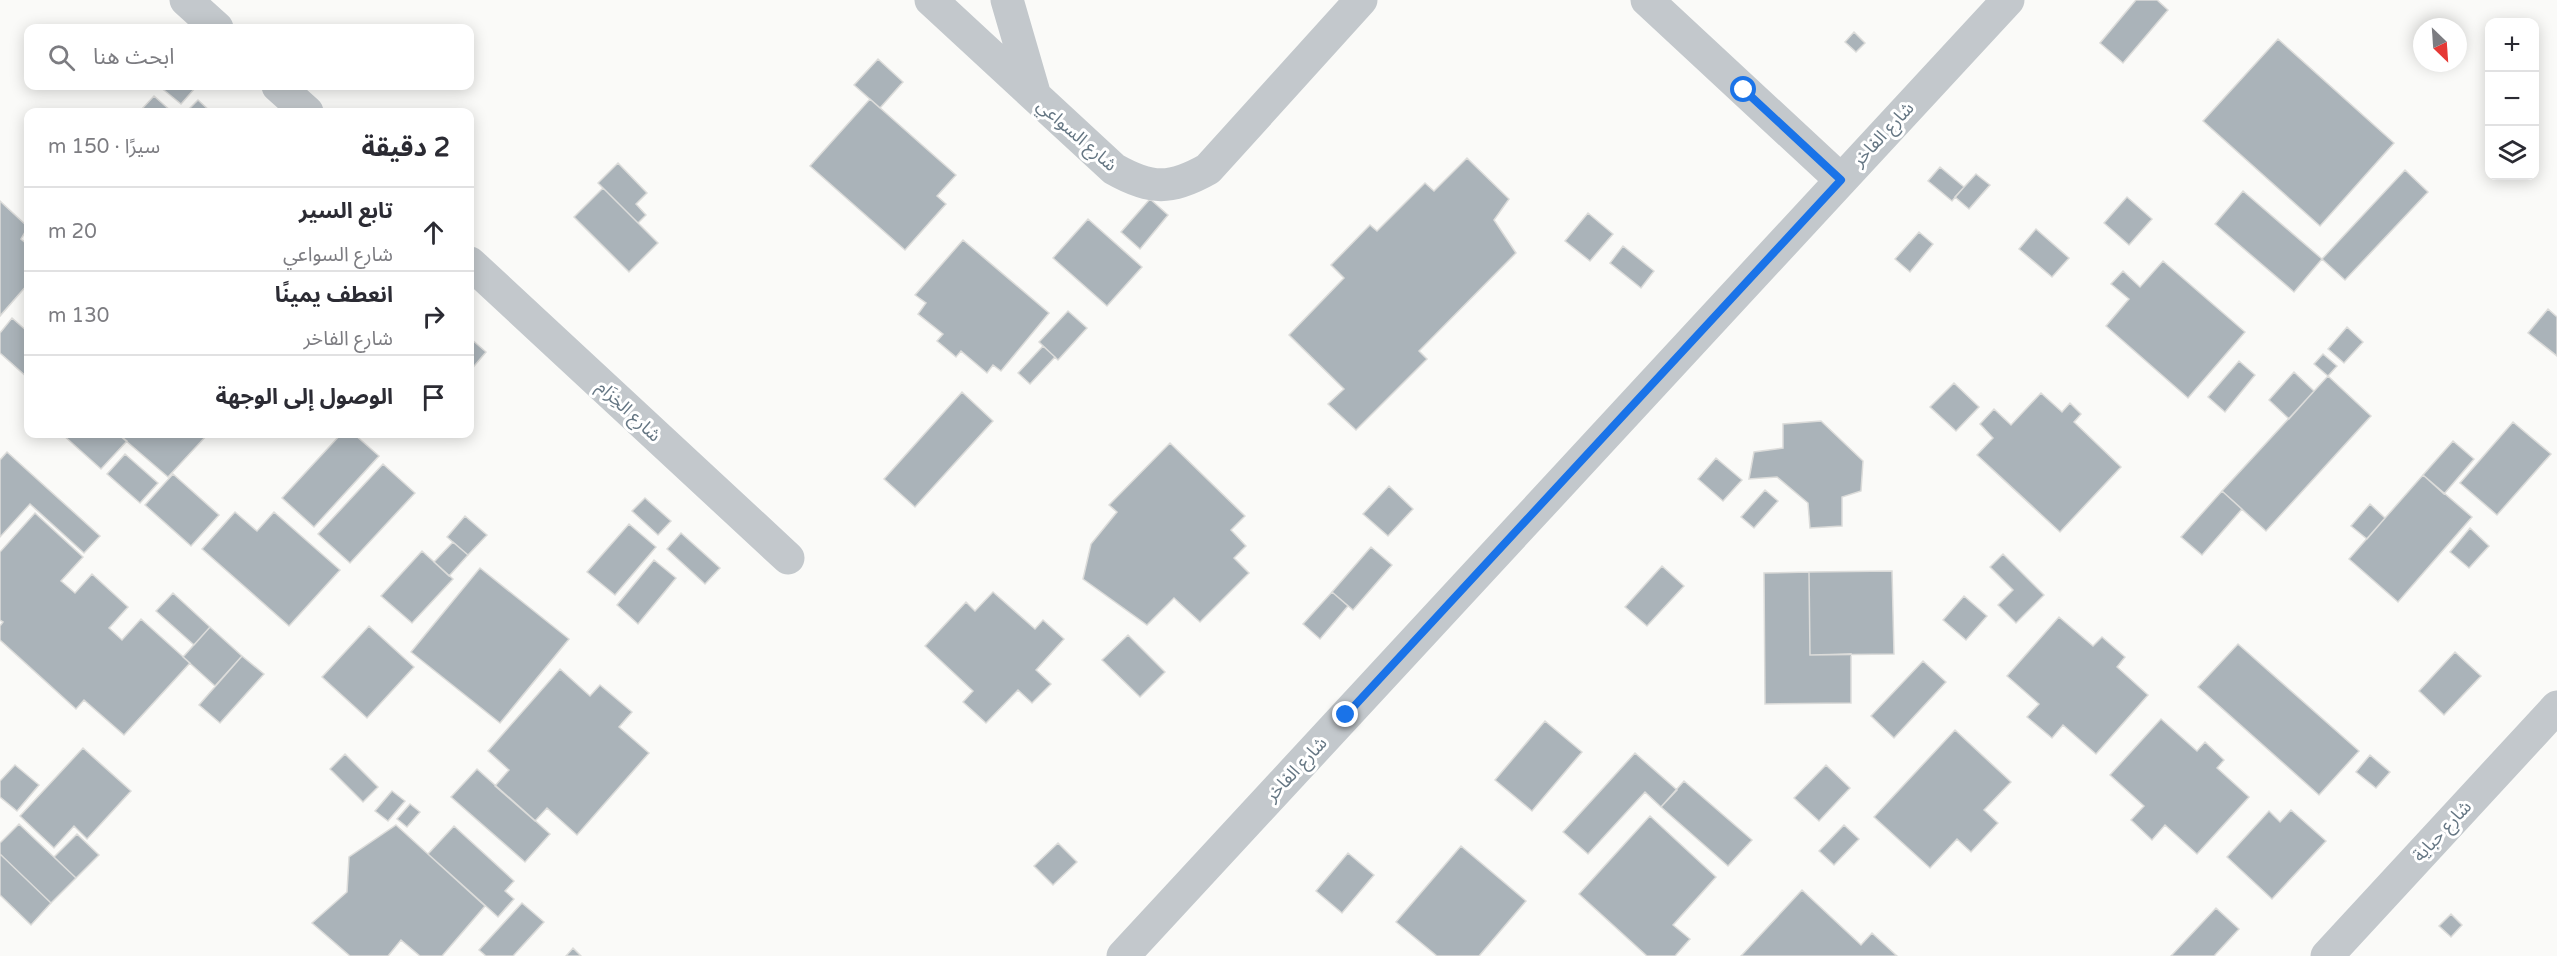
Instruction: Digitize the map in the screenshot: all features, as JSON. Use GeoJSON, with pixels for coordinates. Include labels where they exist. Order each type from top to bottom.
{"type":"FeatureCollection","features":[{"type":"Feature","properties":{"kind":"street"},"geometry":{"type":"LineString","coordinates":[[186,0],[213,24]]}},
{"type":"Feature","properties":{"kind":"street","name":"شارع السواعي"},"geometry":{"type":"LineString","coordinates":[[931,0],[1121,173],[1136,181],[1161,185],[1186,181],[1208,169],[1360,0]]}},
{"type":"Feature","properties":{"kind":"street"},"geometry":{"type":"LineString","coordinates":[[1007,0],[1036,98]]}},
{"type":"Feature","properties":{"kind":"street"},"geometry":{"type":"LineString","coordinates":[[1647,0],[1841,180]]}},
{"type":"Feature","properties":{"kind":"street","name":"شارع الفاخر"},"geometry":{"type":"LineString","coordinates":[[1123,956],[2008,0]]}},
{"type":"Feature","properties":{"kind":"street"},"geometry":{"type":"LineString","coordinates":[[282,90],[303,108]]}},
{"type":"Feature","properties":{"kind":"street","name":"شارع الخِزَام"},"geometry":{"type":"LineString","coordinates":[[474,267],[788,558]]}},
{"type":"Feature","properties":{"kind":"street","name":"شارع حباية"},"geometry":{"type":"LineString","coordinates":[[2327,956],[2557,707]]}},
{"type":"Feature","properties":{"kind":"building"},"geometry":{"type":"Polygon","coordinates":[[[2136,0],[2157,0],[2168,10],[2123,63],[2100,43],[2136,0]]]}},
{"type":"Feature","properties":{"kind":"building"},"geometry":{"type":"Polygon","coordinates":[[[1854,32],[1865,43],[1856,52],[1845,42],[1854,32]]]}},
{"type":"Feature","properties":{"kind":"building"},"geometry":{"type":"Polygon","coordinates":[[[2278,39],[2394,143],[2320,226],[2203,121],[2278,39]]]}},
{"type":"Feature","properties":{"kind":"building"},"geometry":{"type":"Polygon","coordinates":[[[878,59],[903,82],[880,108],[854,85],[878,59]]]}},
{"type":"Feature","properties":{"kind":"building"},"geometry":{"type":"Polygon","coordinates":[[[164,90],[193,90],[181,104],[164,90]]]}},
{"type":"Feature","properties":{"kind":"building"},"geometry":{"type":"Polygon","coordinates":[[[154,96],[168,108],[143,108],[154,96]]]}},
{"type":"Feature","properties":{"kind":"building"},"geometry":{"type":"Polygon","coordinates":[[[870,99],[956,175],[937,196],[946,204],[905,250],[810,166],[870,99]]]}},
{"type":"Feature","properties":{"kind":"building"},"geometry":{"type":"Polygon","coordinates":[[[198,100],[207,108],[190,108],[198,100]]]}},
{"type":"Feature","properties":{"kind":"building"},"geometry":{"type":"Polygon","coordinates":[[[1467,158],[1509,199],[1494,220],[1516,253],[1419,351],[1427,359],[1356,430],[1328,404],[1344,389],[1289,335],[1344,278],[1331,265],[1370,225],[1377,231],[1425,183],[1434,191],[1467,158]]]}},
{"type":"Feature","properties":{"kind":"building"},"geometry":{"type":"Polygon","coordinates":[[[618,163],[647,193],[636,204],[646,215],[638,223],[598,183],[618,163]]]}},
{"type":"Feature","properties":{"kind":"building"},"geometry":{"type":"Polygon","coordinates":[[[1940,167],[1964,187],[1952,201],[1928,181],[1940,167]]]}},
{"type":"Feature","properties":{"kind":"building"},"geometry":{"type":"Polygon","coordinates":[[[2405,170],[2428,192],[2345,280],[2322,259],[2405,170]]]}},
{"type":"Feature","properties":{"kind":"building"},"geometry":{"type":"Polygon","coordinates":[[[1976,174],[1990,185],[1969,209],[1955,197],[1976,174]]]}},
{"type":"Feature","properties":{"kind":"building"},"geometry":{"type":"Polygon","coordinates":[[[603,188],[658,243],[629,272],[574,217],[603,188]]]}},
{"type":"Feature","properties":{"kind":"building"},"geometry":{"type":"Polygon","coordinates":[[[2243,191],[2322,259],[2294,292],[2215,224],[2243,191]]]}},
{"type":"Feature","properties":{"kind":"building"},"geometry":{"type":"Polygon","coordinates":[[[2127,197],[2152,219],[2129,245],[2104,223],[2127,197]]]}},
{"type":"Feature","properties":{"kind":"building"},"geometry":{"type":"Polygon","coordinates":[[[1150,199],[1168,215],[1140,249],[1121,232],[1150,199]]]}},
{"type":"Feature","properties":{"kind":"building"},"geometry":{"type":"Polygon","coordinates":[[[0,201],[24,223],[24,234],[21,239],[24,242],[24,289],[0,316],[0,201]]]}},
{"type":"Feature","properties":{"kind":"building"},"geometry":{"type":"Polygon","coordinates":[[[1588,213],[1613,234],[1590,261],[1565,241],[1588,213]]]}},
{"type":"Feature","properties":{"kind":"building"},"geometry":{"type":"Polygon","coordinates":[[[1088,219],[1142,267],[1107,306],[1053,258],[1088,219]]]}},
{"type":"Feature","properties":{"kind":"building"},"geometry":{"type":"Polygon","coordinates":[[[2036,229],[2069,258],[2052,277],[2019,249],[2036,229]]]}},
{"type":"Feature","properties":{"kind":"building"},"geometry":{"type":"Polygon","coordinates":[[[1919,232],[1933,244],[1910,272],[1895,259],[1919,232]]]}},
{"type":"Feature","properties":{"kind":"building"},"geometry":{"type":"Polygon","coordinates":[[[963,240],[1049,313],[1001,371],[993,365],[987,373],[961,351],[956,357],[937,341],[943,334],[918,314],[926,303],[915,295],[963,240]]]}},
{"type":"Feature","properties":{"kind":"building"},"geometry":{"type":"Polygon","coordinates":[[[1623,246],[1654,271],[1641,288],[1610,263],[1623,246]]]}},
{"type":"Feature","properties":{"kind":"building"},"geometry":{"type":"Polygon","coordinates":[[[2163,261],[2245,332],[2188,398],[2106,326],[2129,299],[2111,284],[2123,271],[2140,287],[2163,261]]]}},
{"type":"Feature","properties":{"kind":"building"},"geometry":{"type":"Polygon","coordinates":[[[2548,309],[2557,317],[2557,356],[2528,333],[2548,309]]]}},
{"type":"Feature","properties":{"kind":"building"},"geometry":{"type":"Polygon","coordinates":[[[1068,311],[1087,328],[1058,360],[1039,342],[1068,311]]]}},
{"type":"Feature","properties":{"kind":"building"},"geometry":{"type":"Polygon","coordinates":[[[12,318],[24,328],[24,374],[0,353],[0,333],[12,318]]]}},
{"type":"Feature","properties":{"kind":"building"},"geometry":{"type":"Polygon","coordinates":[[[2347,327],[2363,342],[2344,363],[2328,349],[2347,327]]]}},
{"type":"Feature","properties":{"kind":"building"},"geometry":{"type":"Polygon","coordinates":[[[474,342],[486,352],[474,366],[474,342]]]}},
{"type":"Feature","properties":{"kind":"building"},"geometry":{"type":"Polygon","coordinates":[[[1043,346],[1055,357],[1030,384],[1018,373],[1043,346]]]}},
{"type":"Feature","properties":{"kind":"building"},"geometry":{"type":"Polygon","coordinates":[[[2323,354],[2337,366],[2328,376],[2314,364],[2323,354]]]}},
{"type":"Feature","properties":{"kind":"building"},"geometry":{"type":"Polygon","coordinates":[[[2239,361],[2255,375],[2225,412],[2208,397],[2239,361]]]}},
{"type":"Feature","properties":{"kind":"building"},"geometry":{"type":"Polygon","coordinates":[[[2294,372],[2314,391],[2289,419],[2269,400],[2294,372]]]}},
{"type":"Feature","properties":{"kind":"building"},"geometry":{"type":"Polygon","coordinates":[[[2328,376],[2371,416],[2266,531],[2222,491],[2328,376]]]}},
{"type":"Feature","properties":{"kind":"building"},"geometry":{"type":"Polygon","coordinates":[[[1954,383],[1979,407],[1956,431],[1930,407],[1954,383]]]}},
{"type":"Feature","properties":{"kind":"building"},"geometry":{"type":"Polygon","coordinates":[[[962,392],[993,421],[915,507],[884,479],[962,392]]]}},
{"type":"Feature","properties":{"kind":"building"},"geometry":{"type":"Polygon","coordinates":[[[2041,393],[2062,412],[2070,403],[2081,414],[2074,422],[2121,467],[2060,532],[1977,455],[1993,438],[1980,424],[1994,409],[2011,425],[2041,393]]]}},
{"type":"Feature","properties":{"kind":"building"},"geometry":{"type":"Polygon","coordinates":[[[1821,421],[1863,461],[1861,491],[1842,497],[1842,526],[1810,528],[1808,503],[1777,477],[1749,479],[1754,452],[1783,448],[1783,424],[1821,421]]]}},
{"type":"Feature","properties":{"kind":"building"},"geometry":{"type":"Polygon","coordinates":[[[2513,422],[2551,454],[2497,515],[2460,483],[2513,422]]]}},
{"type":"Feature","properties":{"kind":"building"},"geometry":{"type":"Polygon","coordinates":[[[66,438],[123,438],[127,441],[101,469],[66,438]]]}},
{"type":"Feature","properties":{"kind":"building"},"geometry":{"type":"Polygon","coordinates":[[[123,438],[204,438],[168,477],[123,438]]]}},
{"type":"Feature","properties":{"kind":"building"},"geometry":{"type":"Polygon","coordinates":[[[337,438],[359,438],[379,456],[314,527],[282,498],[337,438]]]}},
{"type":"Feature","properties":{"kind":"building"},"geometry":{"type":"Polygon","coordinates":[[[2453,441],[2474,459],[2444,494],[2423,475],[2453,441]]]}},
{"type":"Feature","properties":{"kind":"building"},"geometry":{"type":"Polygon","coordinates":[[[1170,443],[1245,516],[1231,530],[1246,546],[1234,558],[1249,573],[1200,622],[1174,598],[1147,625],[1083,579],[1091,544],[1117,512],[1109,505],[1170,443]]]}},
{"type":"Feature","properties":{"kind":"building"},"geometry":{"type":"Polygon","coordinates":[[[7,452],[100,536],[84,553],[30,504],[0,537],[0,460],[7,452]]]}},
{"type":"Feature","properties":{"kind":"building"},"geometry":{"type":"Polygon","coordinates":[[[125,454],[158,483],[140,503],[107,474],[125,454]]]}},
{"type":"Feature","properties":{"kind":"building"},"geometry":{"type":"Polygon","coordinates":[[[1716,458],[1742,480],[1723,501],[1698,479],[1716,458]]]}},
{"type":"Feature","properties":{"kind":"building"},"geometry":{"type":"Polygon","coordinates":[[[383,464],[415,493],[350,563],[318,534],[383,464]]]}},
{"type":"Feature","properties":{"kind":"building"},"geometry":{"type":"Polygon","coordinates":[[[173,474],[219,515],[191,546],[145,505],[173,474]]]}},
{"type":"Feature","properties":{"kind":"building"},"geometry":{"type":"Polygon","coordinates":[[[2423,475],[2472,517],[2398,602],[2349,559],[2423,475]]]}},
{"type":"Feature","properties":{"kind":"building"},"geometry":{"type":"Polygon","coordinates":[[[1389,486],[1413,509],[1388,536],[1363,514],[1389,486]]]}},
{"type":"Feature","properties":{"kind":"building"},"geometry":{"type":"Polygon","coordinates":[[[1765,490],[1778,501],[1754,528],[1741,517],[1765,490]]]}},
{"type":"Feature","properties":{"kind":"building"},"geometry":{"type":"Polygon","coordinates":[[[2222,491],[2242,509],[2202,555],[2181,537],[2222,491]]]}},
{"type":"Feature","properties":{"kind":"building"},"geometry":{"type":"Polygon","coordinates":[[[645,498],[671,521],[658,535],[632,511],[645,498]]]}},
{"type":"Feature","properties":{"kind":"building"},"geometry":{"type":"Polygon","coordinates":[[[2370,504],[2385,518],[2367,539],[2351,526],[2370,504]]]}},
{"type":"Feature","properties":{"kind":"building"},"geometry":{"type":"Polygon","coordinates":[[[235,512],[257,531],[274,512],[340,570],[289,626],[202,549],[235,512]]]}},
{"type":"Feature","properties":{"kind":"building"},"geometry":{"type":"Polygon","coordinates":[[[35,513],[83,557],[61,581],[75,593],[92,574],[128,607],[109,628],[122,640],[141,619],[190,663],[124,735],[84,700],[76,709],[0,640],[0,626],[3,622],[0,620],[0,552],[35,513]]]}},
{"type":"Feature","properties":{"kind":"building"},"geometry":{"type":"Polygon","coordinates":[[[465,516],[487,535],[468,555],[447,537],[465,516]]]}},
{"type":"Feature","properties":{"kind":"building"},"geometry":{"type":"Polygon","coordinates":[[[629,524],[656,547],[615,595],[587,572],[629,524]]]}},
{"type":"Feature","properties":{"kind":"building"},"geometry":{"type":"Polygon","coordinates":[[[2470,528],[2489,546],[2469,568],[2450,552],[2470,528]]]}},
{"type":"Feature","properties":{"kind":"building"},"geometry":{"type":"Polygon","coordinates":[[[681,533],[720,568],[705,584],[667,549],[681,533]]]}},
{"type":"Feature","properties":{"kind":"building"},"geometry":{"type":"Polygon","coordinates":[[[453,542],[468,555],[449,576],[434,562],[453,542]]]}},
{"type":"Feature","properties":{"kind":"building"},"geometry":{"type":"Polygon","coordinates":[[[1371,547],[1392,565],[1353,610],[1332,592],[1371,547]]]}},
{"type":"Feature","properties":{"kind":"building"},"geometry":{"type":"Polygon","coordinates":[[[422,551],[453,579],[412,623],[381,596],[422,551]]]}},
{"type":"Feature","properties":{"kind":"building"},"geometry":{"type":"Polygon","coordinates":[[[2003,554],[2044,595],[2016,623],[1998,605],[2013,590],[1990,567],[2003,554]]]}},
{"type":"Feature","properties":{"kind":"building"},"geometry":{"type":"Polygon","coordinates":[[[654,560],[676,578],[638,624],[617,605],[654,560]]]}},
{"type":"Feature","properties":{"kind":"building"},"geometry":{"type":"Polygon","coordinates":[[[1662,566],[1684,586],[1647,626],[1625,607],[1662,566]]]}},
{"type":"Feature","properties":{"kind":"building"},"geometry":{"type":"Polygon","coordinates":[[[480,568],[569,639],[500,723],[411,652],[480,568]]]}},
{"type":"Feature","properties":{"kind":"building"},"geometry":{"type":"Polygon","coordinates":[[[1892,571],[1894,654],[1810,655],[1809,572],[1892,571]]]}},
{"type":"Feature","properties":{"kind":"building"},"geometry":{"type":"Polygon","coordinates":[[[1809,572],[1810,655],[1851,654],[1851,703],[1765,704],[1764,573],[1809,572]]]}},
{"type":"Feature","properties":{"kind":"building"},"geometry":{"type":"Polygon","coordinates":[[[993,592],[1035,629],[1043,620],[1064,639],[1036,670],[1051,684],[1032,703],[1018,690],[986,723],[963,702],[973,691],[925,646],[966,602],[975,611],[993,592]]]}},
{"type":"Feature","properties":{"kind":"building"},"geometry":{"type":"Polygon","coordinates":[[[1332,592],[1348,606],[1320,639],[1303,624],[1332,592]]]}},
{"type":"Feature","properties":{"kind":"building"},"geometry":{"type":"Polygon","coordinates":[[[173,593],[210,627],[194,645],[156,611],[173,593]]]}},
{"type":"Feature","properties":{"kind":"building"},"geometry":{"type":"Polygon","coordinates":[[[1964,596],[1987,616],[1966,640],[1943,620],[1964,596]]]}},
{"type":"Feature","properties":{"kind":"building"},"geometry":{"type":"Polygon","coordinates":[[[2059,617],[2093,646],[2102,637],[2125,657],[2117,667],[2148,695],[2096,754],[2063,725],[2052,738],[2027,717],[2039,704],[2007,676],[2059,617]]]}},
{"type":"Feature","properties":{"kind":"building"},"geometry":{"type":"Polygon","coordinates":[[[369,626],[414,667],[367,718],[322,677],[369,626]]]}},
{"type":"Feature","properties":{"kind":"building"},"geometry":{"type":"Polygon","coordinates":[[[210,627],[242,656],[215,686],[183,657],[210,627]]]}},
{"type":"Feature","properties":{"kind":"building"},"geometry":{"type":"Polygon","coordinates":[[[1128,635],[1165,672],[1140,697],[1102,660],[1128,635]]]}},
{"type":"Feature","properties":{"kind":"building"},"geometry":{"type":"Polygon","coordinates":[[[2238,644],[2359,751],[2319,795],[2198,687],[2238,644]]]}},
{"type":"Feature","properties":{"kind":"building"},"geometry":{"type":"Polygon","coordinates":[[[2455,652],[2481,676],[2444,715],[2419,691],[2455,652]]]}},
{"type":"Feature","properties":{"kind":"building"},"geometry":{"type":"Polygon","coordinates":[[[242,656],[264,674],[220,723],[199,705],[242,656]]]}},
{"type":"Feature","properties":{"kind":"building"},"geometry":{"type":"Polygon","coordinates":[[[1923,661],[1946,682],[1894,738],[1871,716],[1923,661]]]}},
{"type":"Feature","properties":{"kind":"building"},"geometry":{"type":"Polygon","coordinates":[[[560,669],[590,696],[600,685],[632,712],[619,727],[649,753],[577,835],[547,808],[535,821],[495,786],[509,770],[488,751],[560,669]]]}},
{"type":"Feature","properties":{"kind":"building"},"geometry":{"type":"Polygon","coordinates":[[[2161,719],[2197,751],[2205,742],[2224,760],[2217,768],[2249,797],[2197,854],[2165,825],[2152,840],[2131,820],[2144,806],[2110,775],[2161,719]]]}},
{"type":"Feature","properties":{"kind":"building"},"geometry":{"type":"Polygon","coordinates":[[[1545,721],[1582,752],[1532,811],[1495,780],[1545,721]]]}},
{"type":"Feature","properties":{"kind":"building"},"geometry":{"type":"Polygon","coordinates":[[[1955,730],[2011,782],[1984,810],[1998,823],[1971,852],[1957,839],[1930,868],[1874,817],[1955,730]]]}},
{"type":"Feature","properties":{"kind":"building"},"geometry":{"type":"Polygon","coordinates":[[[83,748],[131,791],[87,839],[74,826],[54,848],[20,816],[83,748]]]}},
{"type":"Feature","properties":{"kind":"building"},"geometry":{"type":"Polygon","coordinates":[[[1635,753],[1677,790],[1661,807],[1645,792],[1588,854],[1563,832],[1635,753]]]}},
{"type":"Feature","properties":{"kind":"building"},"geometry":{"type":"Polygon","coordinates":[[[345,754],[378,787],[363,802],[330,769],[345,754]]]}},
{"type":"Feature","properties":{"kind":"building"},"geometry":{"type":"Polygon","coordinates":[[[2370,755],[2390,772],[2376,788],[2356,772],[2370,755]]]}},
{"type":"Feature","properties":{"kind":"building"},"geometry":{"type":"Polygon","coordinates":[[[15,765],[39,785],[17,811],[0,797],[0,781],[15,765]]]}},
{"type":"Feature","properties":{"kind":"building"},"geometry":{"type":"Polygon","coordinates":[[[1826,765],[1850,788],[1819,821],[1794,798],[1826,765]]]}},
{"type":"Feature","properties":{"kind":"building"},"geometry":{"type":"Polygon","coordinates":[[[477,769],[550,834],[525,862],[451,797],[477,769]]]}},
{"type":"Feature","properties":{"kind":"building"},"geometry":{"type":"Polygon","coordinates":[[[1684,781],[1752,840],[1728,866],[1661,807],[1684,781]]]}},
{"type":"Feature","properties":{"kind":"building"},"geometry":{"type":"Polygon","coordinates":[[[392,791],[405,801],[388,821],[375,811],[392,791]]]}},
{"type":"Feature","properties":{"kind":"building"},"geometry":{"type":"Polygon","coordinates":[[[410,804],[420,812],[407,827],[397,819],[410,804]]]}},
{"type":"Feature","properties":{"kind":"building"},"geometry":{"type":"Polygon","coordinates":[[[2291,810],[2326,841],[2272,899],[2227,857],[2269,811],[2280,822],[2291,810]]]}},
{"type":"Feature","properties":{"kind":"building"},"geometry":{"type":"Polygon","coordinates":[[[1650,816],[1716,877],[1673,925],[1690,939],[1675,956],[1647,956],[1579,894],[1650,816]]]}},
{"type":"Feature","properties":{"kind":"building"},"geometry":{"type":"Polygon","coordinates":[[[19,824],[76,878],[51,903],[0,854],[0,843],[19,824]]]}},
{"type":"Feature","properties":{"kind":"building"},"geometry":{"type":"Polygon","coordinates":[[[396,825],[485,906],[442,956],[420,956],[401,940],[388,956],[350,956],[312,923],[347,892],[349,857],[396,825]]]}},
{"type":"Feature","properties":{"kind":"building"},"geometry":{"type":"Polygon","coordinates":[[[1844,825],[1859,839],[1834,865],[1819,851],[1844,825]]]}},
{"type":"Feature","properties":{"kind":"building"},"geometry":{"type":"Polygon","coordinates":[[[454,826],[514,881],[505,891],[514,899],[498,917],[428,854],[454,826]]]}},
{"type":"Feature","properties":{"kind":"building"},"geometry":{"type":"Polygon","coordinates":[[[77,834],[99,855],[76,878],[54,857],[77,834]]]}},
{"type":"Feature","properties":{"kind":"building"},"geometry":{"type":"Polygon","coordinates":[[[1058,843],[1077,862],[1053,885],[1034,866],[1058,843]]]}},
{"type":"Feature","properties":{"kind":"building"},"geometry":{"type":"Polygon","coordinates":[[[1461,846],[1526,901],[1479,956],[1437,956],[1396,922],[1461,846]]]}},
{"type":"Feature","properties":{"kind":"building"},"geometry":{"type":"Polygon","coordinates":[[[1348,853],[1374,875],[1342,913],[1316,891],[1348,853]]]}},
{"type":"Feature","properties":{"kind":"building"},"geometry":{"type":"Polygon","coordinates":[[[0,854],[51,903],[31,925],[0,895],[0,854]]]}},
{"type":"Feature","properties":{"kind":"building"},"geometry":{"type":"Polygon","coordinates":[[[1802,890],[1861,945],[1872,933],[1897,956],[1741,956],[1802,890]]]}},
{"type":"Feature","properties":{"kind":"building"},"geometry":{"type":"Polygon","coordinates":[[[522,903],[544,922],[513,956],[486,956],[479,950],[522,903]]]}},
{"type":"Feature","properties":{"kind":"building"},"geometry":{"type":"Polygon","coordinates":[[[2216,908],[2239,929],[2214,956],[2171,956],[2216,908]]]}},
{"type":"Feature","properties":{"kind":"building"},"geometry":{"type":"Polygon","coordinates":[[[2451,914],[2462,925],[2451,937],[2439,926],[2451,914]]]}},
{"type":"Feature","properties":{"kind":"building"},"geometry":{"type":"Polygon","coordinates":[[[573,948],[581,956],[566,956],[573,948]]]}},
{"type":"Feature","properties":{"kind":"route"},"geometry":{"type":"LineString","coordinates":[[1346,715],[1841,180],[1744,90]]}}]}
